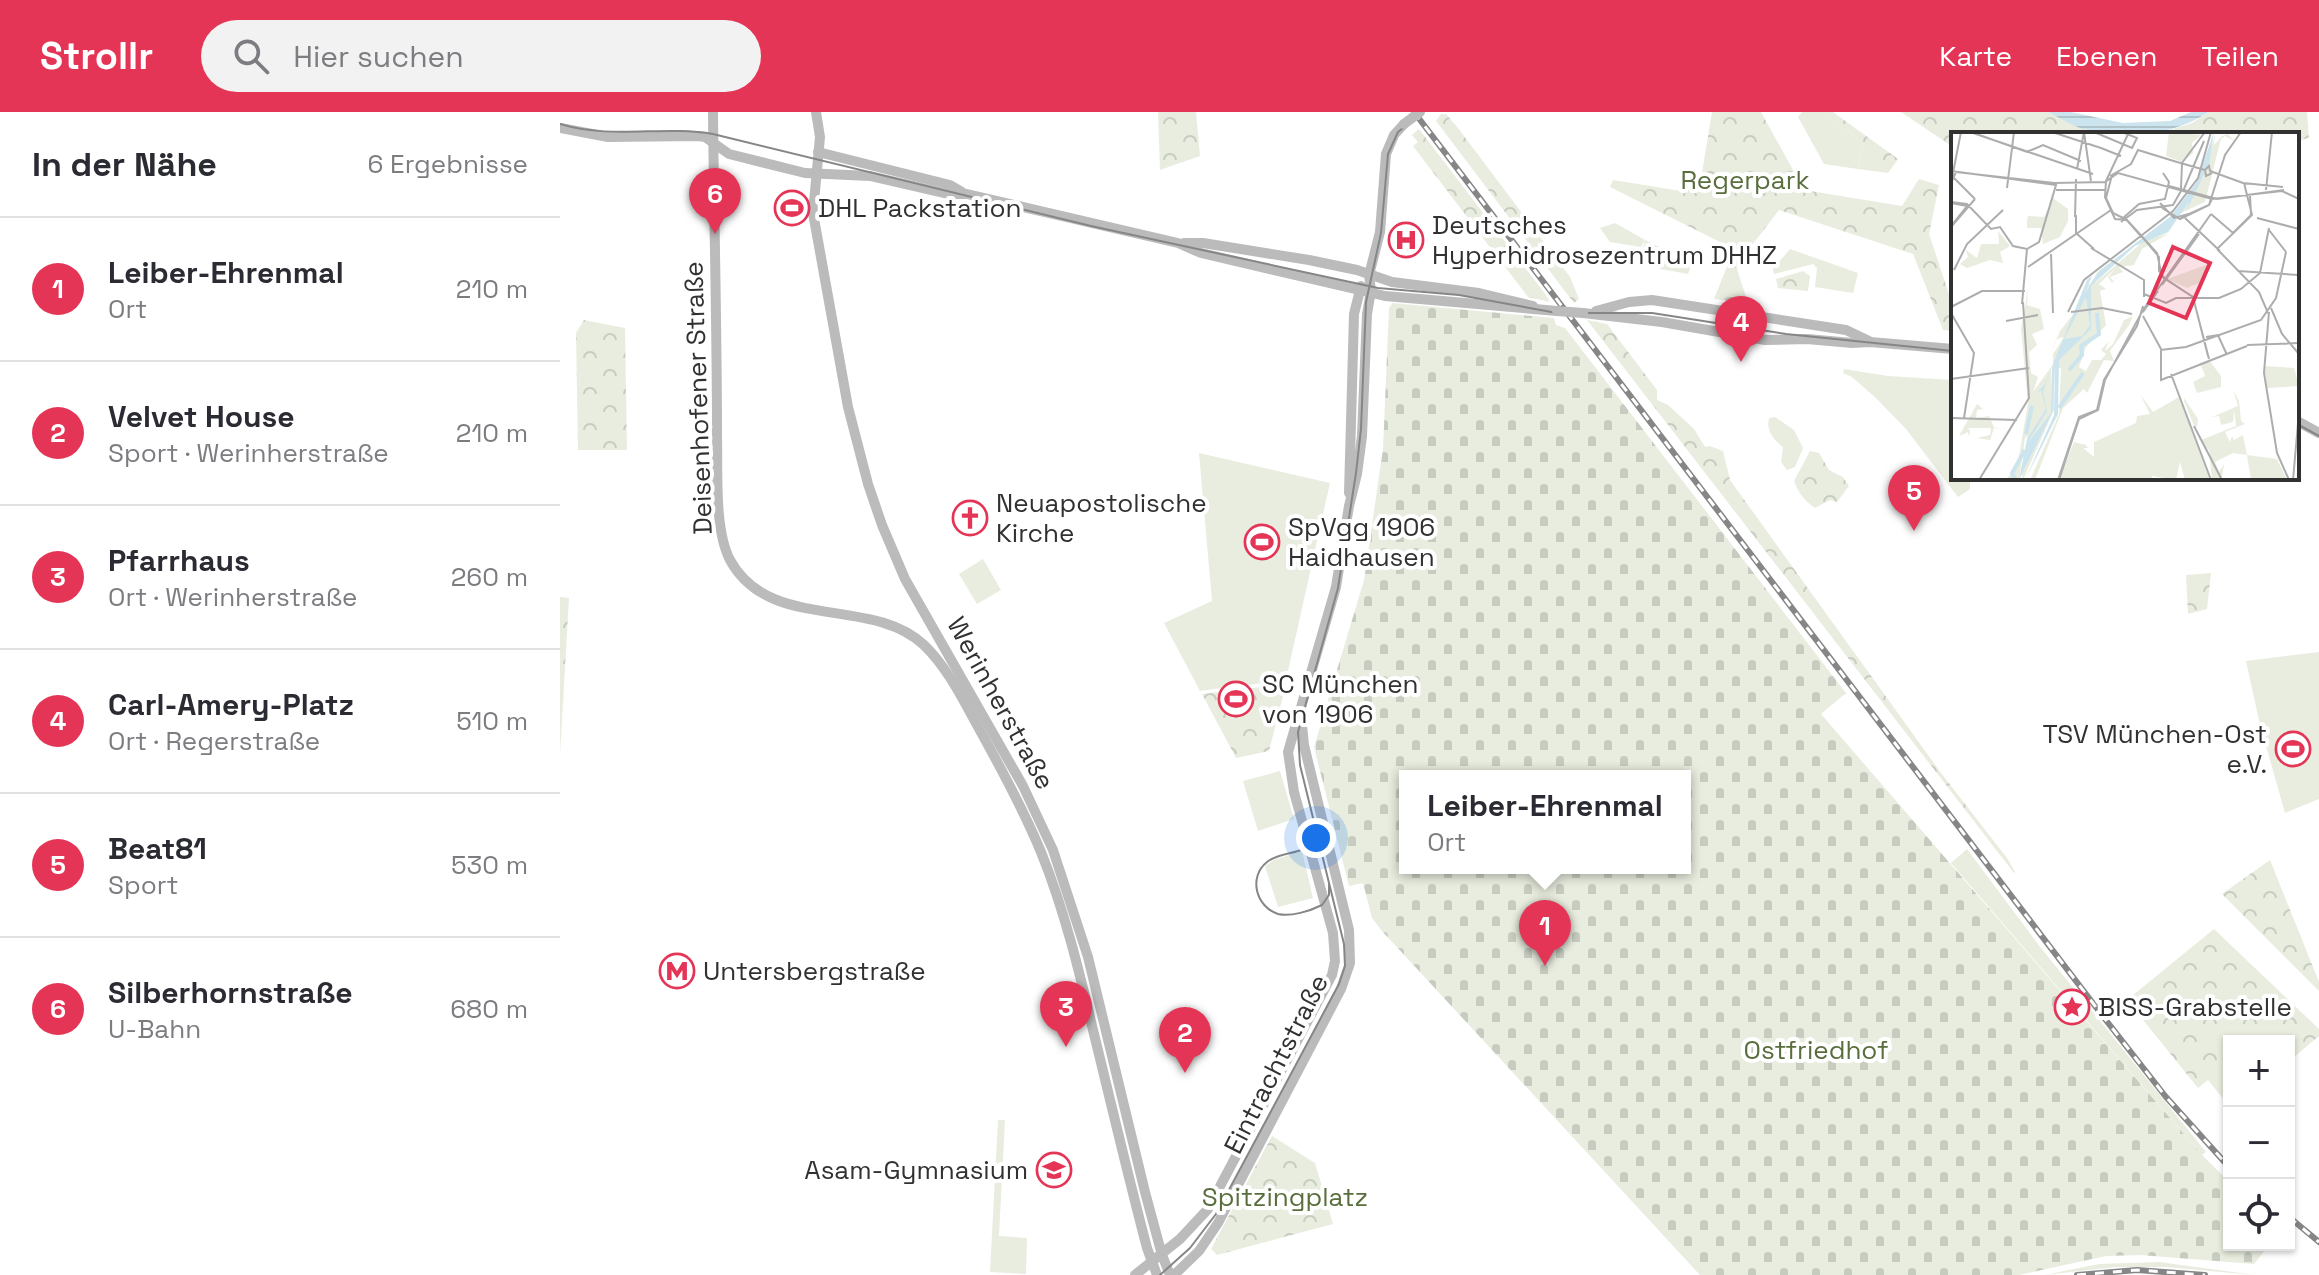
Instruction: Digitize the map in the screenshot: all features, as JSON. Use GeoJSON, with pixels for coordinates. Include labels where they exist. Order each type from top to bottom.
{"type":"FeatureCollection","features":[{"type":"Feature","properties":{"kind":"main road","name":"Deisenhofener Straße"},"geometry":{"type":"LineString","coordinates":[[713,112],[717,444],[721,530],[727,553]]}},
{"type":"Feature","properties":{"kind":"main road","name":"Werinherstraße"},"geometry":{"type":"LineString","coordinates":[[816,112],[820,130],[813,213],[848,407],[868,484],[905,579],[1017,773],[1053,850],[1088,957],[1162,1255],[1172,1275]]}},
{"type":"Feature","properties":{"kind":"main road"},"geometry":{"type":"LineString","coordinates":[[1349,506],[1361,443],[1367,314],[1371,293],[1369,275],[1380,232],[1386,154],[1394,135],[1420,112]]}},
{"type":"Feature","properties":{"kind":"main road"},"geometry":{"type":"LineString","coordinates":[[560,128],[608,137],[698,136],[729,154],[745,158],[815,174],[870,176],[948,194],[967,194],[1178,243],[1201,253],[1395,297],[1586,313],[1682,325],[1765,340],[1807,339],[1951,349]]}},
{"type":"Feature","properties":{"kind":"main road"},"geometry":{"type":"LineString","coordinates":[[818,152],[950,185],[967,194]]}},
{"type":"Feature","properties":{"kind":"main road"},"geometry":{"type":"LineString","coordinates":[[1178,243],[1203,243],[1309,260],[1396,283],[1479,293],[1554,310]]}},
{"type":"Feature","properties":{"kind":"main road"},"geometry":{"type":"LineString","coordinates":[[1349,506],[1354,314],[1359,289],[1369,275]]}},
{"type":"Feature","properties":{"kind":"main road"},"geometry":{"type":"LineString","coordinates":[[1586,313],[1629,302],[1652,300],[1846,330],[1870,342]]}},
{"type":"Feature","properties":{"kind":"main road","name":"Eintrachtstraße"},"geometry":{"type":"LineString","coordinates":[[1135,1275],[1162,1255],[1208,1209],[1325,993],[1335,961],[1333,933],[1288,760],[1293,732],[1336,587],[1349,506]]}},
{"type":"Feature","properties":{"kind":"main road","name":"Werinherstraße"},"geometry":{"type":"LineString","coordinates":[[727,553],[745,579],[771,597],[800,609],[864,618],[911,635],[936,659],[990,749],[1029,827],[1066,922],[1157,1275]]}},
{"type":"Feature","properties":{"kind":"main road","name":"Eintrachtstraße"},"geometry":{"type":"LineString","coordinates":[[1172,1275],[1199,1251],[1218,1223],[1341,989],[1350,963],[1349,930],[1304,745],[1302,709]]}},
{"type":"Feature","properties":{"kind":"green space"},"geometry":{"type":"Polygon","coordinates":[[[1158,112],[1196,112],[1200,156],[1160,170],[1158,112]]]}},
{"type":"Feature","properties":{"kind":"green space","name":"Regerpark"},"geometry":{"type":"Polygon","coordinates":[[[1712,112],[1761,112],[1804,190],[1902,206],[1919,179],[1939,185],[1929,234],[1951,300],[1951,331],[1943,330],[1913,254],[1779,210],[1736,266],[1748,303],[1714,299],[1734,249],[1610,187],[1613,180],[1681,191],[1683,182],[1700,185],[1712,112]]]}},
{"type":"Feature","properties":{"kind":"green space"},"geometry":{"type":"Polygon","coordinates":[[[1802,112],[1820,112],[1863,143],[1858,169],[1824,164],[1798,117],[1802,112]]]}},
{"type":"Feature","properties":{"kind":"green space"},"geometry":{"type":"Polygon","coordinates":[[[1820,112],[1833,112],[1898,159],[1888,173],[1858,169],[1863,143],[1820,112]]]}},
{"type":"Feature","properties":{"kind":"green space"},"geometry":{"type":"Polygon","coordinates":[[[1901,112],[2048,112],[2086,130],[2105,132],[1951,132],[1951,146],[1901,112]]]}},
{"type":"Feature","properties":{"kind":"green space"},"geometry":{"type":"Polygon","coordinates":[[[2209,112],[2307,112],[2309,138],[2299,140],[2299,132],[2163,132],[2192,123],[2209,112]]]}},
{"type":"Feature","properties":{"kind":"green space"},"geometry":{"type":"Polygon","coordinates":[[[1441,114],[1446,114],[1458,128],[1570,277],[1579,299],[1574,303],[1436,121],[1441,114]]]}},
{"type":"Feature","properties":{"kind":"green space"},"geometry":{"type":"Polygon","coordinates":[[[1419,129],[1550,302],[1528,297],[1413,146],[1418,142],[1412,135],[1419,129]]]}},
{"type":"Feature","properties":{"kind":"green space"},"geometry":{"type":"Polygon","coordinates":[[[1615,223],[1645,240],[1641,247],[1610,242],[1600,228],[1615,223]]]}},
{"type":"Feature","properties":{"kind":"green space"},"geometry":{"type":"Polygon","coordinates":[[[1645,240],[1692,263],[1688,274],[1651,264],[1648,267],[1630,265],[1621,259],[1616,250],[1642,252],[1645,240]]]}},
{"type":"Feature","properties":{"kind":"green space"},"geometry":{"type":"Polygon","coordinates":[[[1790,249],[1858,273],[1853,293],[1815,287],[1817,268],[1813,264],[1774,274],[1773,269],[1790,249]]]}},
{"type":"Feature","properties":{"kind":"green space"},"geometry":{"type":"Polygon","coordinates":[[[1803,271],[1810,276],[1808,291],[1778,288],[1776,279],[1803,271]]]}},
{"type":"Feature","properties":{"kind":"green space","name":"Ostfriedhof"},"geometry":{"type":"Polygon","coordinates":[[[1393,303],[1554,318],[1556,325],[1565,328],[1846,693],[1821,714],[2223,1176],[2223,1251],[2264,1251],[2254,1264],[2140,1255],[2106,1256],[2019,1275],[1700,1275],[1382,931],[1372,918],[1363,883],[1349,886],[1314,747],[1364,580],[1383,449],[1389,308],[1393,303]]]}},
{"type":"Feature","properties":{"kind":"green space"},"geometry":{"type":"Polygon","coordinates":[[[584,320],[625,328],[627,450],[578,450],[576,333],[584,320]]]}},
{"type":"Feature","properties":{"kind":"green space"},"geometry":{"type":"Polygon","coordinates":[[[1587,320],[1607,324],[1657,390],[1657,400],[1668,405],[1694,429],[1705,447],[1723,451],[1730,480],[1941,773],[2007,858],[2014,873],[1587,320]]]}},
{"type":"Feature","properties":{"kind":"green space"},"geometry":{"type":"Polygon","coordinates":[[[1844,369],[1888,376],[1951,380],[1951,480],[1970,480],[1970,489],[1958,497],[1906,429],[1876,398],[1843,373],[1844,369]]]}},
{"type":"Feature","properties":{"kind":"green space"},"geometry":{"type":"Polygon","coordinates":[[[1775,417],[1794,430],[1803,448],[1795,467],[1787,470],[1781,462],[1783,447],[1769,431],[1769,418],[1775,417]]]}},
{"type":"Feature","properties":{"kind":"green space"},"geometry":{"type":"Polygon","coordinates":[[[1810,451],[1819,453],[1829,470],[1843,477],[1849,486],[1837,502],[1830,500],[1815,508],[1798,490],[1794,481],[1810,451]]]}},
{"type":"Feature","properties":{"kind":"green space","name":"SpVgg 1906 Haidhausen"},"geometry":{"type":"Polygon","coordinates":[[[1199,453],[1330,483],[1286,680],[1232,687],[1231,690],[1200,691],[1164,623],[1212,601],[1199,453]]]}},
{"type":"Feature","properties":{"kind":"green space"},"geometry":{"type":"Polygon","coordinates":[[[983,559],[1001,590],[977,604],[959,574],[983,559]]]}},
{"type":"Feature","properties":{"kind":"green space"},"geometry":{"type":"Polygon","coordinates":[[[2211,573],[2207,609],[2188,614],[2186,575],[2211,573]]]}},
{"type":"Feature","properties":{"kind":"green space"},"geometry":{"type":"Polygon","coordinates":[[[560,597],[569,598],[560,754],[560,597]]]}},
{"type":"Feature","properties":{"kind":"green space","name":"TSV München-Ost e.V."},"geometry":{"type":"Polygon","coordinates":[[[2319,652],[2319,799],[2285,813],[2246,661],[2319,652]]]}},
{"type":"Feature","properties":{"kind":"green space"},"geometry":{"type":"Polygon","coordinates":[[[1286,684],[1269,751],[1236,758],[1202,694],[1286,684]]]}},
{"type":"Feature","properties":{"kind":"green space"},"geometry":{"type":"Polygon","coordinates":[[[1280,771],[1294,819],[1258,831],[1243,781],[1280,771]]]}},
{"type":"Feature","properties":{"kind":"green space"},"geometry":{"type":"Polygon","coordinates":[[[1967,849],[2041,948],[2206,1152],[2202,1155],[1951,863],[1967,849]]]}},
{"type":"Feature","properties":{"kind":"green space"},"geometry":{"type":"Polygon","coordinates":[[[1302,851],[1313,898],[1278,907],[1265,866],[1302,851]]]}},
{"type":"Feature","properties":{"kind":"green space"},"geometry":{"type":"Polygon","coordinates":[[[2270,860],[2319,982],[2319,991],[2222,894],[2270,860]]]}},
{"type":"Feature","properties":{"kind":"green space"},"geometry":{"type":"Polygon","coordinates":[[[2214,929],[2319,1029],[2319,1036],[2295,1056],[2295,1035],[2223,1035],[2223,1099],[2208,1080],[2198,1088],[2127,1000],[2214,929]]]}},
{"type":"Feature","properties":{"kind":"green space"},"geometry":{"type":"Polygon","coordinates":[[[998,1120],[1005,1120],[999,1236],[1027,1238],[1026,1274],[990,1272],[998,1120]]]}},
{"type":"Feature","properties":{"kind":"green space","name":"Spitzingplatz"},"geometry":{"type":"Polygon","coordinates":[[[1272,1136],[1315,1163],[1333,1224],[1217,1255],[1211,1249],[1272,1136]]]}},
{"type":"Feature","properties":{"kind":"green space"},"geometry":{"type":"Polygon","coordinates":[[[2159,1262],[2255,1275],[2165,1267],[2116,1267],[2044,1275],[2099,1264],[2159,1262]]]}},
{"type":"Feature","properties":{"kind":"water"},"geometry":{"type":"Polygon","coordinates":[[[2048,112],[2071,112],[2123,123],[2170,121],[2191,112],[2209,112],[2158,132],[2100,132],[2073,125],[2048,112]]]}},
{"type":"Feature","properties":{"kind":"tram line"},"geometry":{"type":"LineString","coordinates":[[1160,1275],[1190,1248],[1216,1214],[1339,984],[1345,966],[1344,944],[1300,765],[1298,732],[1338,588],[1356,473],[1361,429],[1366,302],[1381,233],[1388,154],[1398,132],[1423,112]]}},
{"type":"Feature","properties":{"kind":"tram line"},"geometry":{"type":"LineString","coordinates":[[560,124],[599,131],[713,134],[1091,226],[1378,288],[1459,295],[1557,313],[1652,313],[1786,334],[1951,351]]}},
{"type":"Feature","properties":{"kind":"tram line"},"geometry":{"type":"LineString","coordinates":[[2299,425],[2319,436]]}},
{"type":"Feature","properties":{"kind":"tram line"},"geometry":{"type":"LineString","coordinates":[[1311,825],[1311,838],[1304,849],[1275,857],[1261,868],[1257,891],[1270,910],[1289,915],[1322,905],[1329,895],[1329,884]]}},
{"type":"Feature","properties":{"kind":"railway"},"geometry":{"type":"LineString","coordinates":[[1414,112],[2105,1019],[2166,1097],[2223,1160]]}},
{"type":"Feature","properties":{"kind":"railway"},"geometry":{"type":"LineString","coordinates":[[2295,1222],[2319,1242]]}},
{"type":"Feature","properties":{"kind":"railway"},"geometry":{"type":"LineString","coordinates":[[2077,1275],[2137,1270],[2205,1275]]}},
{"type":"Feature","properties":{"kind":"place","name":"DHL Packstation"},"geometry":{"type":"Point","coordinates":[792,208]}},
{"type":"Feature","properties":{"kind":"place","name":"Silberhornstraße"},"geometry":{"type":"Point","coordinates":[715,234]}},
{"type":"Feature","properties":{"kind":"place","name":"Deutsches Hyperhidrosezentrum DHHZ"},"geometry":{"type":"Point","coordinates":[1406,240]}},
{"type":"Feature","properties":{"kind":"place","name":"Carl-Amery-Platz"},"geometry":{"type":"Point","coordinates":[1741,362]}},
{"type":"Feature","properties":{"kind":"place","name":"Neuapostolische Kirche"},"geometry":{"type":"Point","coordinates":[970,518]}},
{"type":"Feature","properties":{"kind":"place","name":"Beat81"},"geometry":{"type":"Point","coordinates":[1914,531]}},
{"type":"Feature","properties":{"kind":"place","name":"SpVgg 1906 Haidhausen"},"geometry":{"type":"Point","coordinates":[1262,542]}},
{"type":"Feature","properties":{"kind":"place","name":"SC München von 1906"},"geometry":{"type":"Point","coordinates":[1236,699]}},
{"type":"Feature","properties":{"kind":"place","name":"TSV München-Ost e.V."},"geometry":{"type":"Point","coordinates":[2293,749]}},
{"type":"Feature","properties":{"kind":"place","name":"Leiber-Ehrenmal"},"geometry":{"type":"Point","coordinates":[1545,966]}},
{"type":"Feature","properties":{"kind":"place","name":"Untersbergstraße"},"geometry":{"type":"Point","coordinates":[677,971]}},
{"type":"Feature","properties":{"kind":"place","name":"BISS-Grabstelle"},"geometry":{"type":"Point","coordinates":[2072,1007]}},
{"type":"Feature","properties":{"kind":"place","name":"Pfarrhaus"},"geometry":{"type":"Point","coordinates":[1066,1047]}},
{"type":"Feature","properties":{"kind":"place","name":"Velvet House"},"geometry":{"type":"Point","coordinates":[1185,1073]}},
{"type":"Feature","properties":{"kind":"place","name":"Asam-Gymnasium"},"geometry":{"type":"Point","coordinates":[1054,1170]}}]}
